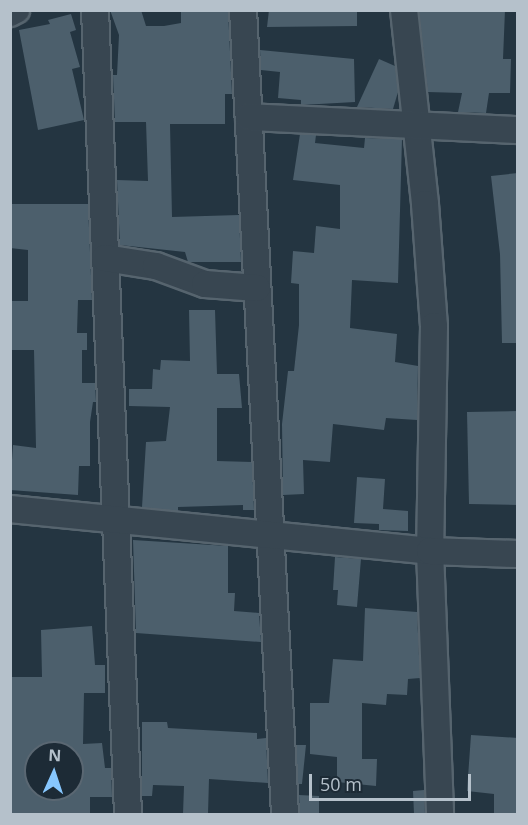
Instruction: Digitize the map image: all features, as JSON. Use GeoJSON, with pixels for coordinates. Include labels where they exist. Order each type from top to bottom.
{"type":"FeatureCollection","features":[{"type":"Feature","properties":{"kind":"street"},"geometry":{"type":"LineString","coordinates":[[10,13],[16,10]]}},
{"type":"Feature","properties":{"kind":"street"},"geometry":{"type":"LineString","coordinates":[[95,10],[128,814]]}},
{"type":"Feature","properties":{"kind":"street"},"geometry":{"type":"LineString","coordinates":[[243,10],[285,814]]}},
{"type":"Feature","properties":{"kind":"street"},"geometry":{"type":"LineString","coordinates":[[404,10],[413,122],[425,204],[434,326],[430,551],[440,814]]}},
{"type":"Feature","properties":{"kind":"street"},"geometry":{"type":"LineString","coordinates":[[249,117],[413,122],[518,130]]}},
{"type":"Feature","properties":{"kind":"street"},"geometry":{"type":"LineString","coordinates":[[105,258],[156,266],[205,284],[257,288]]}},
{"type":"Feature","properties":{"kind":"street"},"geometry":{"type":"LineString","coordinates":[[10,508],[430,551],[518,554]]}},
{"type":"Feature","properties":{"kind":"building"},"geometry":{"type":"Polygon","coordinates":[[[110,10],[141,10],[146,26],[164,26],[181,23],[181,10],[228,10],[232,94],[225,94],[225,124],[170,124],[172,217],[239,215],[241,262],[188,262],[185,252],[120,245],[117,180],[148,181],[146,122],[115,122],[113,75],[117,75],[119,35],[110,10]]]}},
{"type":"Feature","properties":{"kind":"building"},"geometry":{"type":"Polygon","coordinates":[[[269,10],[357,10],[357,26],[267,27],[269,10]]]}},
{"type":"Feature","properties":{"kind":"building"},"geometry":{"type":"Polygon","coordinates":[[[419,10],[505,10],[503,59],[511,59],[510,93],[489,93],[486,113],[458,112],[462,93],[428,92],[419,10]]]}},
{"type":"Feature","properties":{"kind":"building"},"geometry":{"type":"Polygon","coordinates":[[[71,14],[76,30],[70,32],[80,67],[72,69],[84,120],[38,130],[19,30],[50,24],[48,20],[71,14]]]}},
{"type":"Feature","properties":{"kind":"building"},"geometry":{"type":"Polygon","coordinates":[[[260,50],[354,59],[355,102],[301,105],[301,100],[278,98],[280,72],[261,70],[260,50]]]}},
{"type":"Feature","properties":{"kind":"building"},"geometry":{"type":"Polygon","coordinates":[[[379,59],[395,66],[398,92],[393,109],[357,107],[379,59]]]}},
{"type":"Feature","properties":{"kind":"building"},"geometry":{"type":"Polygon","coordinates":[[[300,134],[316,135],[315,143],[364,148],[365,138],[402,139],[398,283],[352,280],[350,328],[397,334],[395,362],[418,366],[417,420],[386,418],[384,430],[333,424],[330,462],[303,460],[304,494],[283,495],[282,424],[288,371],[294,371],[299,325],[299,284],[291,283],[293,251],[314,253],[316,226],[340,229],[340,185],[293,180],[300,134]]]}},
{"type":"Feature","properties":{"kind":"building"},"geometry":{"type":"Polygon","coordinates":[[[518,173],[518,343],[502,343],[500,254],[491,176],[518,173]]]}},
{"type":"Feature","properties":{"kind":"building"},"geometry":{"type":"Polygon","coordinates":[[[10,204],[88,204],[92,300],[78,300],[77,333],[87,333],[87,350],[82,350],[82,383],[95,383],[96,402],[93,402],[90,422],[90,466],[79,466],[78,495],[10,490],[13,445],[36,448],[34,350],[10,350],[10,301],[28,301],[28,250],[10,248],[10,204]]]}},
{"type":"Feature","properties":{"kind":"building"},"geometry":{"type":"Polygon","coordinates":[[[189,310],[215,310],[217,374],[239,374],[242,408],[217,408],[217,461],[252,462],[254,510],[243,510],[243,505],[178,507],[178,511],[142,507],[146,442],[166,441],[170,407],[129,406],[129,389],[152,389],[153,369],[160,370],[161,360],[190,361],[189,310]]]}},
{"type":"Feature","properties":{"kind":"building"},"geometry":{"type":"Polygon","coordinates":[[[518,411],[518,505],[469,504],[467,412],[518,411]]]}},
{"type":"Feature","properties":{"kind":"building"},"geometry":{"type":"Polygon","coordinates":[[[357,477],[385,479],[383,509],[408,511],[408,531],[379,530],[379,524],[354,523],[357,477]]]}},
{"type":"Feature","properties":{"kind":"building"},"geometry":{"type":"Polygon","coordinates":[[[133,540],[228,546],[228,593],[235,593],[234,611],[259,613],[261,642],[136,633],[133,540]]]}},
{"type":"Feature","properties":{"kind":"building"},"geometry":{"type":"Polygon","coordinates":[[[335,557],[361,559],[357,607],[337,605],[338,590],[333,590],[335,557]]]}},
{"type":"Feature","properties":{"kind":"building"},"geometry":{"type":"Polygon","coordinates":[[[365,608],[417,612],[420,678],[408,679],[407,695],[387,694],[386,705],[362,703],[362,759],[377,759],[376,786],[337,782],[337,757],[310,754],[310,703],[329,703],[333,659],[363,661],[365,608]]]}},
{"type":"Feature","properties":{"kind":"building"},"geometry":{"type":"Polygon","coordinates":[[[92,626],[95,665],[105,665],[105,693],[84,693],[83,741],[24,741],[24,801],[84,801],[84,744],[102,743],[105,768],[111,768],[112,797],[90,797],[90,814],[10,814],[10,677],[42,677],[41,630],[92,626]]]}},
{"type":"Feature","properties":{"kind":"building"},"geometry":{"type":"Polygon","coordinates":[[[142,722],[167,722],[168,728],[257,733],[257,739],[266,738],[268,783],[209,779],[208,814],[183,814],[184,786],[153,785],[152,796],[142,796],[142,722]]]}},
{"type":"Feature","properties":{"kind":"building"},"geometry":{"type":"Polygon","coordinates":[[[471,735],[518,738],[518,814],[494,814],[494,794],[467,791],[471,735]]]}},
{"type":"Feature","properties":{"kind":"building"},"geometry":{"type":"Polygon","coordinates":[[[296,745],[306,745],[302,784],[298,784],[296,745]]]}},
{"type":"Feature","properties":{"kind":"building"},"geometry":{"type":"Polygon","coordinates":[[[424,790],[425,814],[414,814],[413,791],[424,790]]]}},
{"type":"Feature","properties":{"kind":"building"},"geometry":{"type":"Polygon","coordinates":[[[299,795],[319,796],[319,814],[300,814],[299,795]]]}}]}
